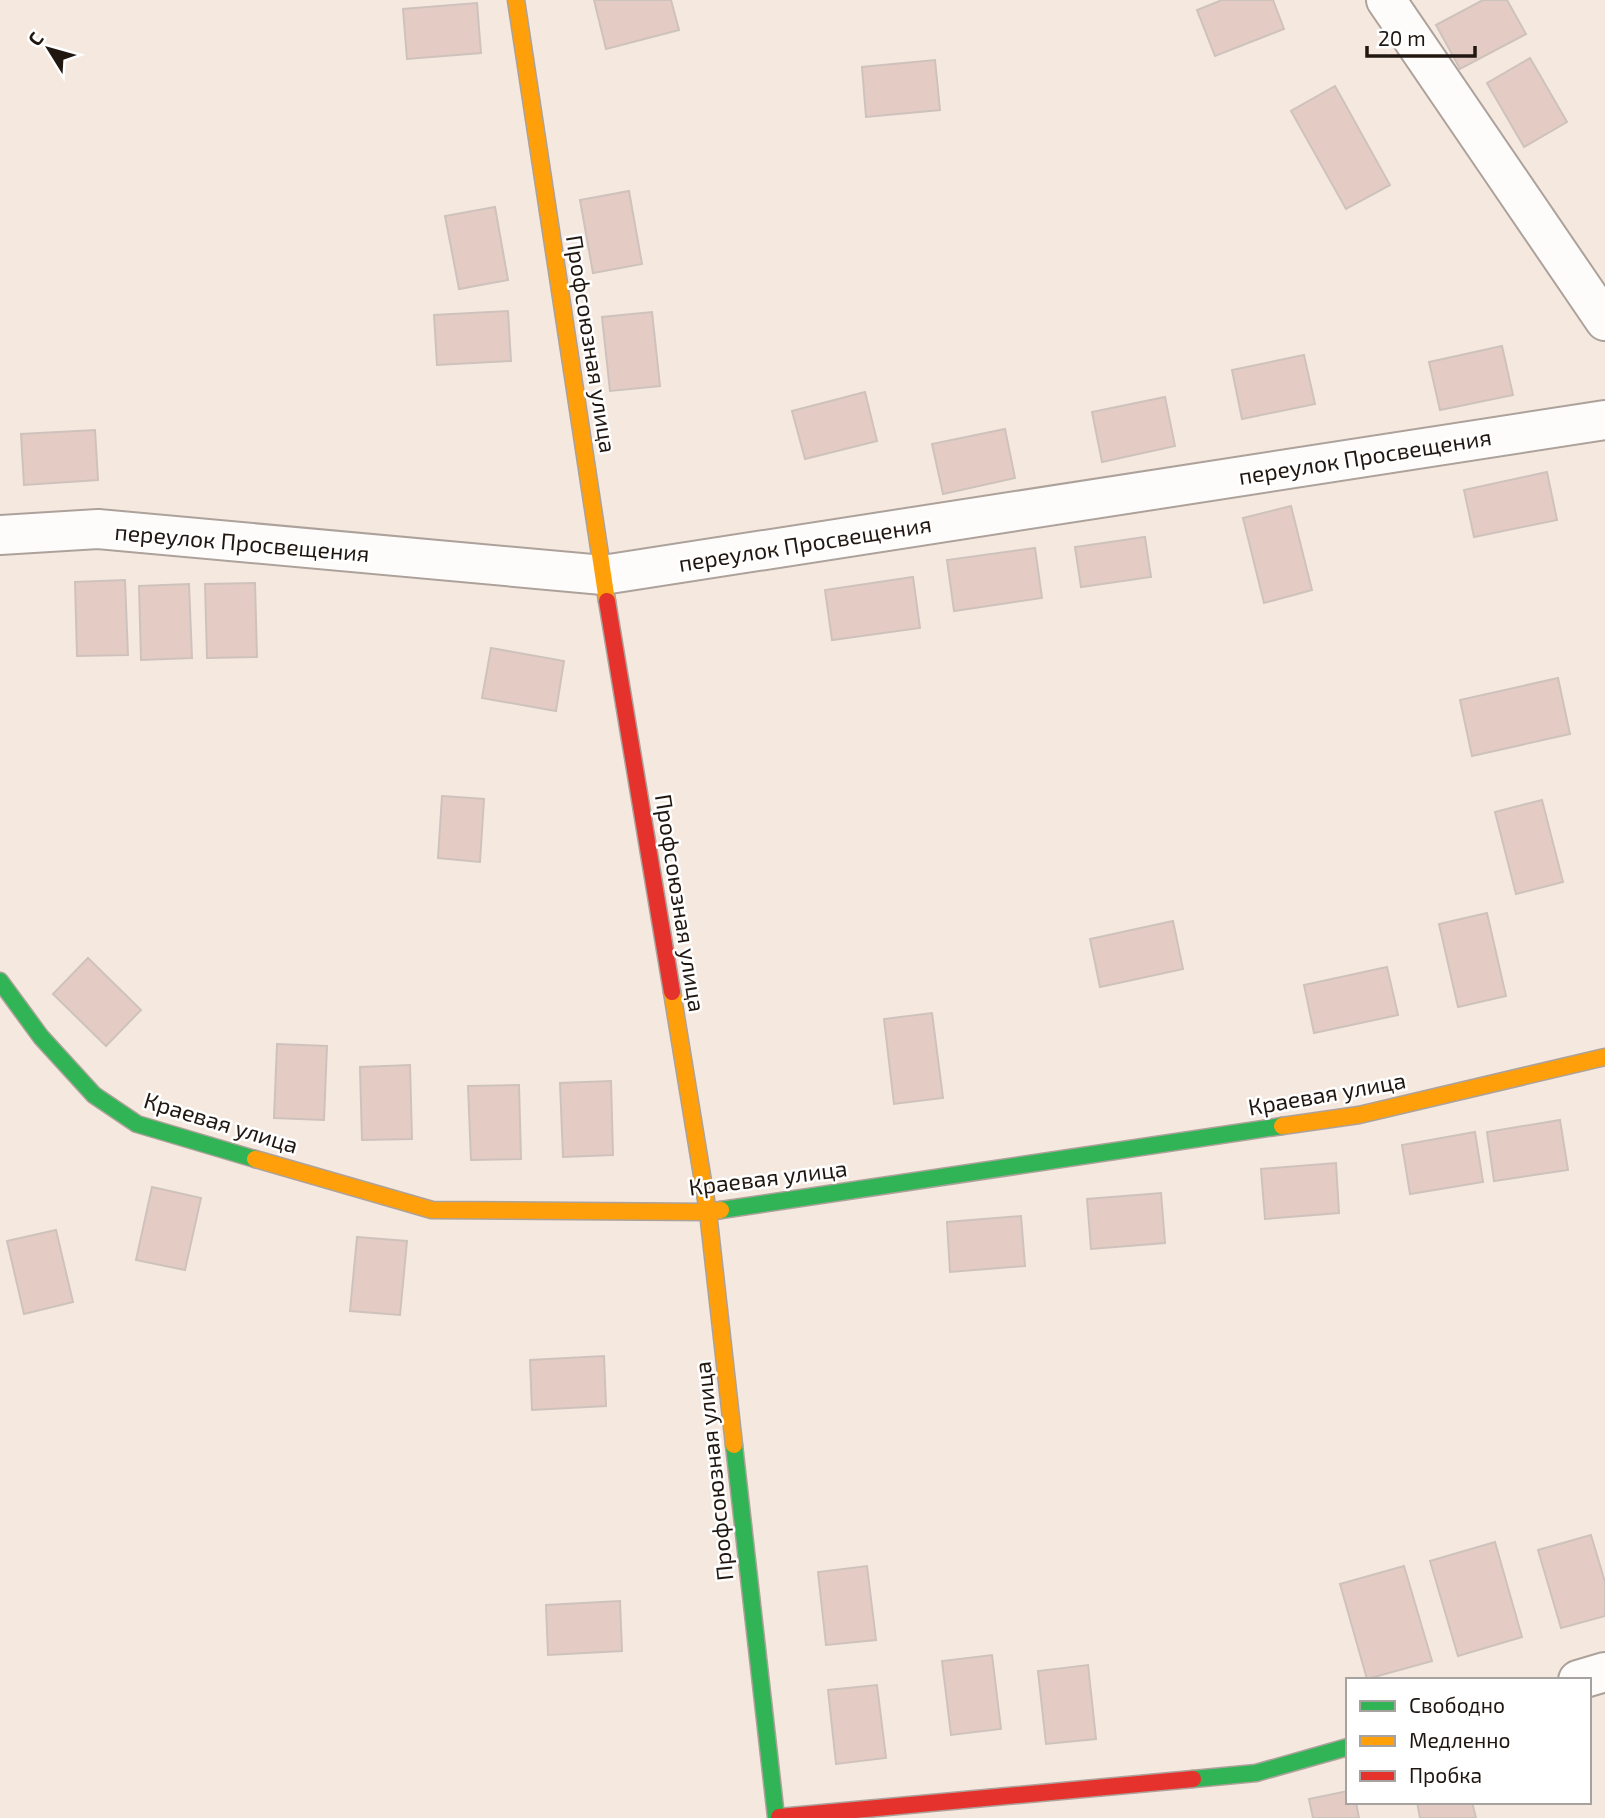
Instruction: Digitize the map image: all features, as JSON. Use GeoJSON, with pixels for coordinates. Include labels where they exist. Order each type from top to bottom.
{"type":"FeatureCollection","features":[{"type":"Feature","properties":{"kind":"street","name":"Профсоюзная улица"},"geometry":{"type":"LineString","coordinates":[[516,0],[603,575],[708,1213],[776,1817]]}},
{"type":"Feature","properties":{"kind":"street"},"geometry":{"type":"LineString","coordinates":[[1385,0],[1605,321]]}},
{"type":"Feature","properties":{"kind":"street","name":"переулок Просвещения"},"geometry":{"type":"LineString","coordinates":[[0,535],[98,530],[603,575],[1605,420]]}},
{"type":"Feature","properties":{"kind":"street","name":"Краевая улица"},"geometry":{"type":"LineString","coordinates":[[0,981],[41,1037],[94,1095],[137,1124],[432,1210],[708,1213],[1359,1115],[1605,1057]]}},
{"type":"Feature","properties":{"kind":"street"},"geometry":{"type":"LineString","coordinates":[[1585,1678],[1605,1672]]}},
{"type":"Feature","properties":{"kind":"street"},"geometry":{"type":"LineString","coordinates":[[776,1817],[1256,1773],[1346,1748]]}},
{"type":"Feature","properties":{"kind":"building"},"geometry":{"type":"Polygon","coordinates":[[[594,0],[671,0],[679,30],[606,49],[594,0]]]}},
{"type":"Feature","properties":{"kind":"building"},"geometry":{"type":"Polygon","coordinates":[[[1222,0],[1273,0],[1284,29],[1215,56],[1197,10],[1222,0]]]}},
{"type":"Feature","properties":{"kind":"building"},"geometry":{"type":"Polygon","coordinates":[[[1483,0],[1507,0],[1526,34],[1460,69],[1436,25],[1483,0]]]}},
{"type":"Feature","properties":{"kind":"building"},"geometry":{"type":"Polygon","coordinates":[[[477,3],[481,53],[407,59],[403,9],[477,3]]]}},
{"type":"Feature","properties":{"kind":"building"},"geometry":{"type":"Polygon","coordinates":[[[1530,58],[1567,122],[1524,147],[1487,83],[1530,58]]]}},
{"type":"Feature","properties":{"kind":"building"},"geometry":{"type":"Polygon","coordinates":[[[935,60],[940,110],[866,117],[862,67],[935,60]]]}},
{"type":"Feature","properties":{"kind":"building"},"geometry":{"type":"Polygon","coordinates":[[[1335,86],[1390,185],[1346,209],[1291,111],[1335,86]]]}},
{"type":"Feature","properties":{"kind":"building"},"geometry":{"type":"Polygon","coordinates":[[[629,191],[642,264],[593,273],[580,200],[629,191]]]}},
{"type":"Feature","properties":{"kind":"building"},"geometry":{"type":"Polygon","coordinates":[[[495,207],[508,280],[459,289],[445,216],[495,207]]]}},
{"type":"Feature","properties":{"kind":"building"},"geometry":{"type":"Polygon","coordinates":[[[508,311],[511,361],[437,365],[434,315],[508,311]]]}},
{"type":"Feature","properties":{"kind":"building"},"geometry":{"type":"Polygon","coordinates":[[[652,312],[660,386],[610,391],[602,317],[652,312]]]}},
{"type":"Feature","properties":{"kind":"building"},"geometry":{"type":"Polygon","coordinates":[[[1502,346],[1513,395],[1440,410],[1429,362],[1502,346]]]}},
{"type":"Feature","properties":{"kind":"building"},"geometry":{"type":"Polygon","coordinates":[[[1304,355],[1315,404],[1242,419],[1232,370],[1304,355]]]}},
{"type":"Feature","properties":{"kind":"building"},"geometry":{"type":"Polygon","coordinates":[[[865,392],[877,441],[805,459],[792,411],[865,392]]]}},
{"type":"Feature","properties":{"kind":"building"},"geometry":{"type":"Polygon","coordinates":[[[1165,397],[1175,446],[1102,462],[1092,412],[1165,397]]]}},
{"type":"Feature","properties":{"kind":"building"},"geometry":{"type":"Polygon","coordinates":[[[1005,429],[1015,478],[943,494],[932,444],[1005,429]]]}},
{"type":"Feature","properties":{"kind":"building"},"geometry":{"type":"Polygon","coordinates":[[[95,430],[98,480],[24,485],[21,434],[95,430]]]}},
{"type":"Feature","properties":{"kind":"building"},"geometry":{"type":"Polygon","coordinates":[[[1547,472],[1557,520],[1474,537],[1464,490],[1547,472]]]}},
{"type":"Feature","properties":{"kind":"building"},"geometry":{"type":"Polygon","coordinates":[[[1291,506],[1312,590],[1264,603],[1243,518],[1291,506]]]}},
{"type":"Feature","properties":{"kind":"building"},"geometry":{"type":"Polygon","coordinates":[[[1145,537],[1151,577],[1081,587],[1075,547],[1145,537]]]}},
{"type":"Feature","properties":{"kind":"building"},"geometry":{"type":"Polygon","coordinates":[[[1035,548],[1042,598],[954,611],[947,560],[1035,548]]]}},
{"type":"Feature","properties":{"kind":"building"},"geometry":{"type":"Polygon","coordinates":[[[913,577],[920,628],[832,640],[825,590],[913,577]]]}},
{"type":"Feature","properties":{"kind":"building"},"geometry":{"type":"Polygon","coordinates":[[[125,580],[128,655],[77,656],[75,582],[125,580]]]}},
{"type":"Feature","properties":{"kind":"building"},"geometry":{"type":"Polygon","coordinates":[[[255,583],[257,657],[207,658],[205,584],[255,583]]]}},
{"type":"Feature","properties":{"kind":"building"},"geometry":{"type":"Polygon","coordinates":[[[189,584],[192,658],[141,660],[139,586],[189,584]]]}},
{"type":"Feature","properties":{"kind":"building"},"geometry":{"type":"Polygon","coordinates":[[[491,648],[564,661],[556,711],[482,698],[491,648]]]}},
{"type":"Feature","properties":{"kind":"building"},"geometry":{"type":"Polygon","coordinates":[[[1558,678],[1570,734],[1472,756],[1460,700],[1558,678]]]}},
{"type":"Feature","properties":{"kind":"building"},"geometry":{"type":"Polygon","coordinates":[[[442,796],[484,799],[480,862],[438,858],[442,796]]]}},
{"type":"Feature","properties":{"kind":"building"},"geometry":{"type":"Polygon","coordinates":[[[1542,800],[1563,882],[1516,894],[1495,812],[1542,800]]]}},
{"type":"Feature","properties":{"kind":"building"},"geometry":{"type":"Polygon","coordinates":[[[1487,913],[1506,996],[1458,1007],[1439,924],[1487,913]]]}},
{"type":"Feature","properties":{"kind":"building"},"geometry":{"type":"Polygon","coordinates":[[[1173,921],[1183,969],[1100,987],[1090,939],[1173,921]]]}},
{"type":"Feature","properties":{"kind":"building"},"geometry":{"type":"Polygon","coordinates":[[[88,958],[141,1010],[106,1046],[53,994],[88,958]]]}},
{"type":"Feature","properties":{"kind":"building"},"geometry":{"type":"Polygon","coordinates":[[[1387,967],[1398,1015],[1314,1033],[1304,985],[1387,967]]]}},
{"type":"Feature","properties":{"kind":"building"},"geometry":{"type":"Polygon","coordinates":[[[932,1013],[943,1098],[894,1104],[884,1019],[932,1013]]]}},
{"type":"Feature","properties":{"kind":"building"},"geometry":{"type":"Polygon","coordinates":[[[277,1044],[327,1046],[324,1120],[274,1118],[277,1044]]]}},
{"type":"Feature","properties":{"kind":"building"},"geometry":{"type":"Polygon","coordinates":[[[410,1065],[412,1139],[362,1140],[360,1067],[410,1065]]]}},
{"type":"Feature","properties":{"kind":"building"},"geometry":{"type":"Polygon","coordinates":[[[611,1081],[613,1155],[563,1157],[560,1083],[611,1081]]]}},
{"type":"Feature","properties":{"kind":"building"},"geometry":{"type":"Polygon","coordinates":[[[519,1085],[521,1159],[471,1160],[468,1086],[519,1085]]]}},
{"type":"Feature","properties":{"kind":"building"},"geometry":{"type":"Polygon","coordinates":[[[1560,1120],[1568,1170],[1494,1181],[1487,1132],[1560,1120]]]}},
{"type":"Feature","properties":{"kind":"building"},"geometry":{"type":"Polygon","coordinates":[[[1475,1132],[1483,1182],[1410,1194],[1402,1145],[1475,1132]]]}},
{"type":"Feature","properties":{"kind":"building"},"geometry":{"type":"Polygon","coordinates":[[[1336,1163],[1339,1213],[1265,1219],[1261,1169],[1336,1163]]]}},
{"type":"Feature","properties":{"kind":"building"},"geometry":{"type":"Polygon","coordinates":[[[152,1187],[201,1198],[185,1270],[136,1260],[152,1187]]]}},
{"type":"Feature","properties":{"kind":"building"},"geometry":{"type":"Polygon","coordinates":[[[1161,1193],[1165,1243],[1091,1249],[1087,1199],[1161,1193]]]}},
{"type":"Feature","properties":{"kind":"building"},"geometry":{"type":"Polygon","coordinates":[[[1021,1216],[1025,1266],[950,1272],[947,1222],[1021,1216]]]}},
{"type":"Feature","properties":{"kind":"building"},"geometry":{"type":"Polygon","coordinates":[[[56,1230],[73,1302],[24,1314],[7,1241],[56,1230]]]}},
{"type":"Feature","properties":{"kind":"building"},"geometry":{"type":"Polygon","coordinates":[[[357,1237],[407,1241],[400,1315],[350,1311],[357,1237]]]}},
{"type":"Feature","properties":{"kind":"building"},"geometry":{"type":"Polygon","coordinates":[[[604,1356],[606,1406],[532,1410],[530,1360],[604,1356]]]}},
{"type":"Feature","properties":{"kind":"building"},"geometry":{"type":"Polygon","coordinates":[[[1591,1535],[1605,1582],[1605,1616],[1561,1628],[1538,1550],[1591,1535]]]}},
{"type":"Feature","properties":{"kind":"building"},"geometry":{"type":"Polygon","coordinates":[[[1495,1542],[1522,1637],[1458,1656],[1430,1561],[1495,1542]]]}},
{"type":"Feature","properties":{"kind":"building"},"geometry":{"type":"Polygon","coordinates":[[[867,1566],[876,1640],[826,1645],[818,1572],[867,1566]]]}},
{"type":"Feature","properties":{"kind":"building"},"geometry":{"type":"Polygon","coordinates":[[[1404,1566],[1432,1661],[1367,1678],[1340,1584],[1404,1566]]]}},
{"type":"Feature","properties":{"kind":"building"},"geometry":{"type":"Polygon","coordinates":[[[620,1601],[622,1651],[548,1655],[546,1605],[620,1601]]]}},
{"type":"Feature","properties":{"kind":"building"},"geometry":{"type":"Polygon","coordinates":[[[992,1655],[1001,1729],[951,1735],[942,1661],[992,1655]]]}},
{"type":"Feature","properties":{"kind":"building"},"geometry":{"type":"Polygon","coordinates":[[[1088,1665],[1096,1739],[1046,1744],[1038,1671],[1088,1665]]]}},
{"type":"Feature","properties":{"kind":"building"},"geometry":{"type":"Polygon","coordinates":[[[877,1685],[886,1758],[836,1764],[828,1690],[877,1685]]]}},
{"type":"Feature","properties":{"kind":"building"},"geometry":{"type":"Polygon","coordinates":[[[1346,1791],[1346,1804],[1356,1804],[1359,1818],[1313,1818],[1309,1799],[1346,1791]]]}},
{"type":"Feature","properties":{"kind":"building"},"geometry":{"type":"Polygon","coordinates":[[[1417,1804],[1472,1804],[1476,1818],[1420,1818],[1417,1804]]]}},
{"type":"Feature","properties":{"kind":"traffic: fast"},"geometry":{"type":"LineString","coordinates":[[0,981],[41,1037],[94,1095],[137,1124],[255,1159]]}},
{"type":"Feature","properties":{"kind":"traffic: fast"},"geometry":{"type":"LineString","coordinates":[[721,1210],[1282,1126]]}},
{"type":"Feature","properties":{"kind":"traffic: fast"},"geometry":{"type":"LineString","coordinates":[[734,1445],[776,1817],[779,1817]]}},
{"type":"Feature","properties":{"kind":"traffic: fast"},"geometry":{"type":"LineString","coordinates":[[1193,1779],[1256,1773],[1346,1748]]}},
{"type":"Feature","properties":{"kind":"traffic: slow"},"geometry":{"type":"LineString","coordinates":[[516,0],[607,601]]}},
{"type":"Feature","properties":{"kind":"traffic: slow"},"geometry":{"type":"LineString","coordinates":[[672,992],[708,1212],[734,1445]]}},
{"type":"Feature","properties":{"kind":"traffic: slow"},"geometry":{"type":"LineString","coordinates":[[1282,1126],[1359,1115],[1605,1057]]}},
{"type":"Feature","properties":{"kind":"traffic: slow"},"geometry":{"type":"LineString","coordinates":[[255,1159],[432,1210],[721,1210]]}},
{"type":"Feature","properties":{"kind":"traffic: jam"},"geometry":{"type":"LineString","coordinates":[[607,601],[672,992]]}},
{"type":"Feature","properties":{"kind":"traffic: jam"},"geometry":{"type":"LineString","coordinates":[[779,1817],[1193,1779]]}}]}
